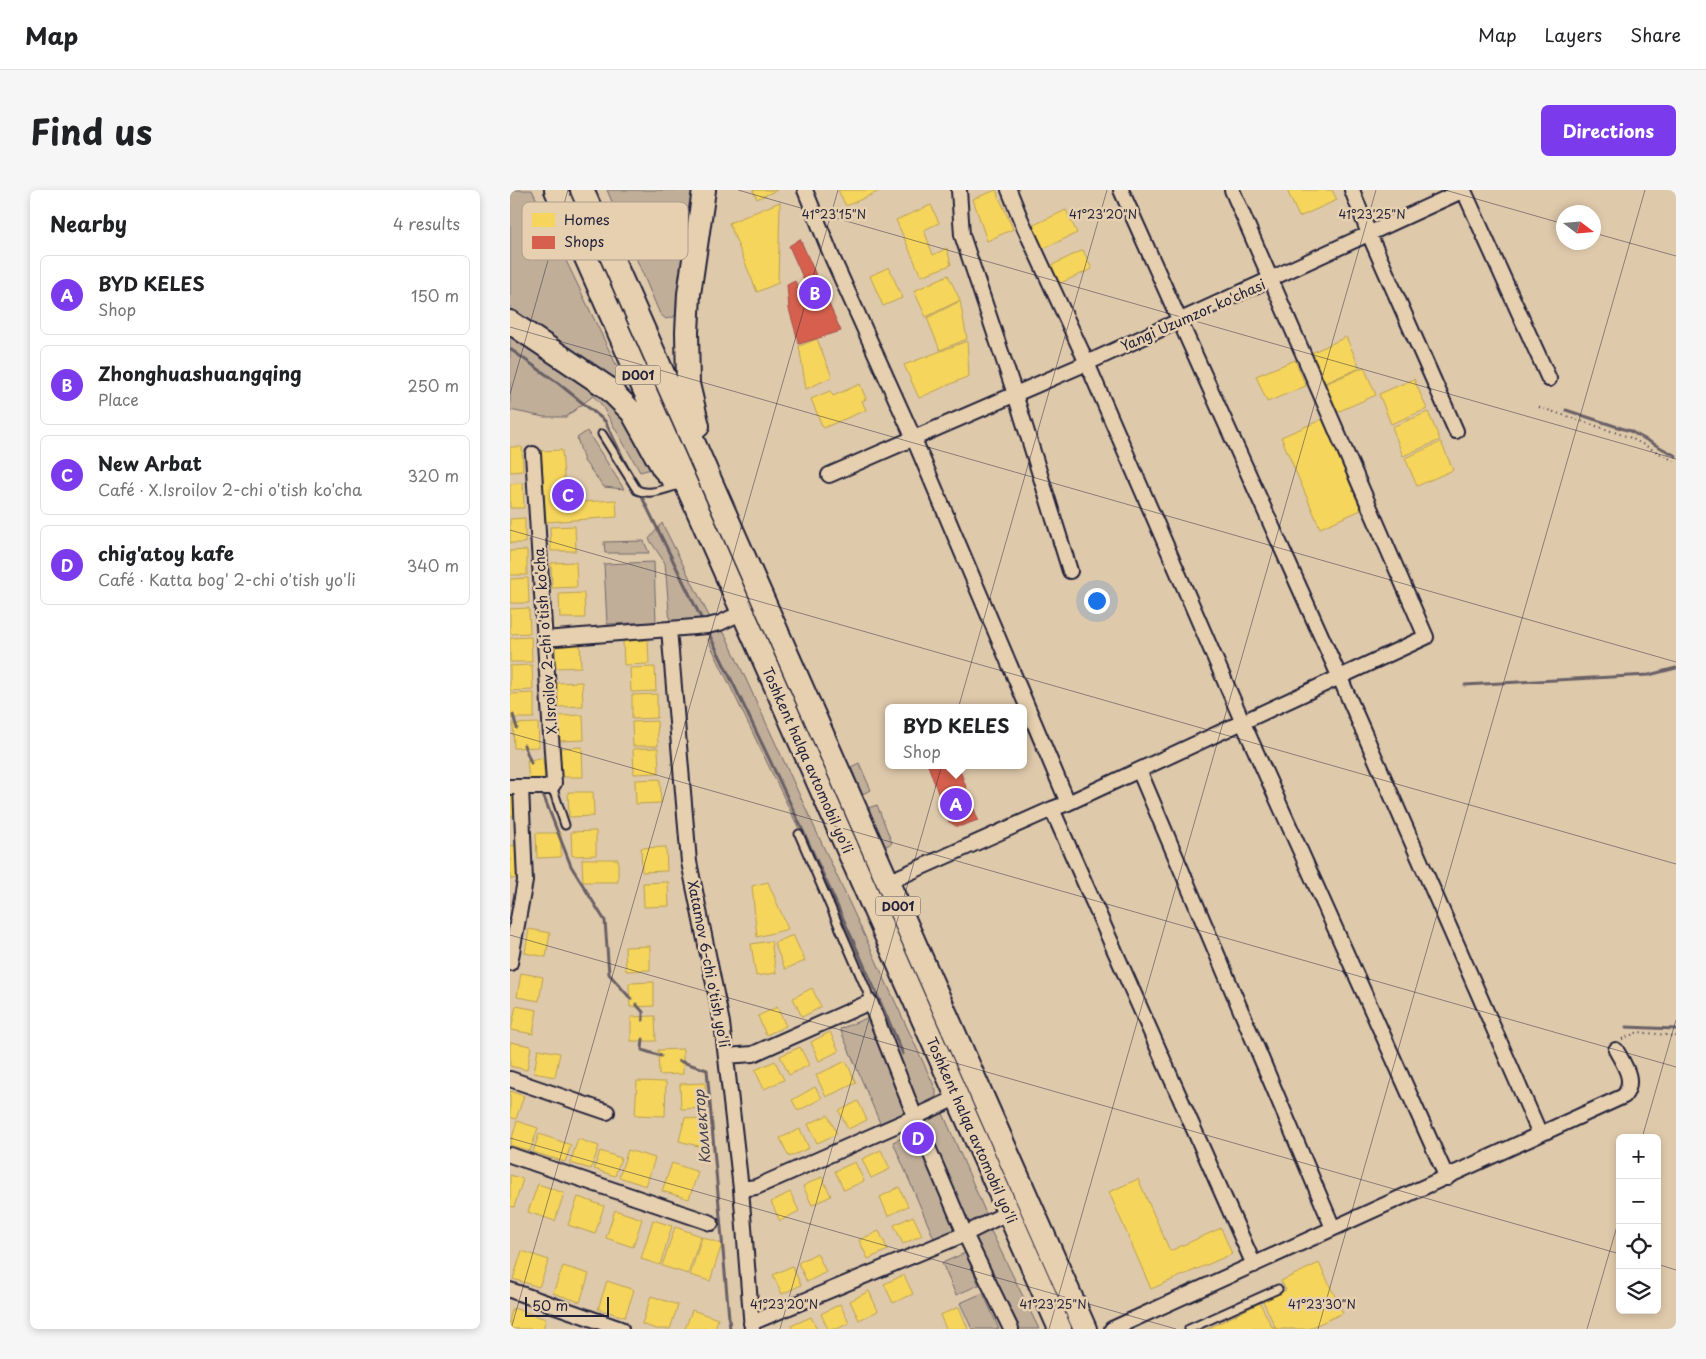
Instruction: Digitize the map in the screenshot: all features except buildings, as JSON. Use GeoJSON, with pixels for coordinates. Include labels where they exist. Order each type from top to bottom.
{"type":"FeatureCollection","features":[{"type":"Feature","properties":{"kind":"highway","name":"Toshkent halqa avtomobil yo'li"},"geometry":{"type":"LineString","coordinates":[[556,190],[561,202]]}},
{"type":"Feature","properties":{"kind":"highway","name":"Toshkent halqa avtomobil yo'li"},"geometry":{"type":"LineString","coordinates":[[582,190],[587,202]]}},
{"type":"Feature","properties":{"kind":"highway"},"geometry":{"type":"LineString","coordinates":[[704,190],[689,294],[686,359],[688,384],[712,483]]}},
{"type":"Feature","properties":{"kind":"highway","name":"Toshkent halqa avtomobil yo'li"},"geometry":{"type":"LineString","coordinates":[[587,260],[1060,1329]]}},
{"type":"Feature","properties":{"kind":"highway","name":"Toshkent halqa avtomobil yo'li"},"geometry":{"type":"LineString","coordinates":[[613,260],[1085,1329]]}},
{"type":"Feature","properties":{"kind":"highway"},"geometry":{"type":"LineString","coordinates":[[510,322],[608,388],[632,412],[663,468],[695,505]]}},
{"type":"Feature","properties":{"kind":"highway"},"geometry":{"type":"LineString","coordinates":[[1009,1212],[1030,1203]]}},
{"type":"Feature","properties":{"kind":"street"},"geometry":{"type":"LineString","coordinates":[[805,190],[832,257],[914,439],[1026,704]]}},
{"type":"Feature","properties":{"kind":"street"},"geometry":{"type":"LineString","coordinates":[[1010,190],[1021,220],[1087,363],[1243,723],[1447,1178]]}},
{"type":"Feature","properties":{"kind":"street"},"geometry":{"type":"LineString","coordinates":[[1120,190],[1340,678],[1540,1134]]}},
{"type":"Feature","properties":{"kind":"street"},"geometry":{"type":"LineString","coordinates":[[888,882],[1068,803],[1426,637],[1232,190]]}},
{"type":"Feature","properties":{"kind":"street"},"geometry":{"type":"LineString","coordinates":[[1352,190],[1369,234],[1456,431]]}},
{"type":"Feature","properties":{"kind":"street"},"geometry":{"type":"LineString","coordinates":[[1464,190],[1550,378]]}},
{"type":"Feature","properties":{"kind":"street","name":"Yangi Uzumzor ko'chasi"},"geometry":{"type":"LineString","coordinates":[[829,475],[1087,363],[1464,190]]}},
{"type":"Feature","properties":{"kind":"street"},"geometry":{"type":"LineString","coordinates":[[962,191],[962,234],[1015,394],[1070,571]]}},
{"type":"Feature","properties":{"kind":"street","name":"X.Isroilov 2-chi o'tish ko'cha"},"geometry":{"type":"LineString","coordinates":[[510,963],[525,881],[532,787],[554,782],[533,454]]}},
{"type":"Feature","properties":{"kind":"street"},"geometry":{"type":"LineString","coordinates":[[544,639],[707,626],[720,623],[743,612]]}},
{"type":"Feature","properties":{"kind":"street","name":"Xatamov 6-chi o'tish yo'li"},"geometry":{"type":"LineString","coordinates":[[669,629],[689,862],[722,1023],[741,1189],[752,1326]]}},
{"type":"Feature","properties":{"kind":"street"},"geometry":{"type":"LineString","coordinates":[[1027,706],[1068,803]]}},
{"type":"Feature","properties":{"kind":"street"},"geometry":{"type":"LineString","coordinates":[[1139,770],[1333,1228]]}},
{"type":"Feature","properties":{"kind":"street"},"geometry":{"type":"LineString","coordinates":[[1052,809],[1254,1265]]}},
{"type":"Feature","properties":{"kind":"street"},"geometry":{"type":"LineString","coordinates":[[726,1056],[753,1054],[870,1002],[915,1117],[965,1234],[1011,1329]]}},
{"type":"Feature","properties":{"kind":"street"},"geometry":{"type":"LineString","coordinates":[[1112,1329],[1624,1096],[1630,1086],[1630,1078],[1616,1050]]}},
{"type":"Feature","properties":{"kind":"street"},"geometry":{"type":"LineString","coordinates":[[510,1079],[607,1112]]}},
{"type":"Feature","properties":{"kind":"street"},"geometry":{"type":"LineString","coordinates":[[741,1189],[756,1187],[958,1097]]}},
{"type":"Feature","properties":{"kind":"street"},"geometry":{"type":"LineString","coordinates":[[510,1155],[711,1223]]}},
{"type":"Feature","properties":{"kind":"street"},"geometry":{"type":"LineString","coordinates":[[752,1326],[965,1234],[1009,1212]]}},
{"type":"Feature","properties":{"kind":"street"},"geometry":{"type":"LineString","coordinates":[[510,1290],[622,1329]]}},
{"type":"Feature","properties":{"kind":"lane"},"geometry":{"type":"LineString","coordinates":[[602,434],[637,490],[648,493],[678,485]]}},
{"type":"Feature","properties":{"kind":"lane"},"geometry":{"type":"LineString","coordinates":[[532,787],[565,825]]}},
{"type":"Feature","properties":{"kind":"lane"},"geometry":{"type":"LineString","coordinates":[[799,834],[867,991],[870,1002]]}},
{"type":"Feature","properties":{"kind":"lane"},"geometry":{"type":"LineString","coordinates":[[1189,1329],[1278,1289]]}},
{"type":"Feature","properties":{"kind":"path"},"geometry":{"type":"LineString","coordinates":[[1539,407],[1629,437],[1676,462]]}},
{"type":"Feature","properties":{"kind":"path"},"geometry":{"type":"LineString","coordinates":[[1616,1050],[1623,1038],[1638,1032],[1676,1036]]}},
{"type":"Feature","properties":{"kind":"shaded area"},"geometry":{"type":"Polygon","coordinates":[[[513,190],[532,190],[538,202],[522,202],[522,260],[566,260],[621,375],[616,379],[608,378],[594,366],[510,310],[510,195],[513,190]]]}},
{"type":"Feature","properties":{"kind":"shaded area"},"geometry":{"type":"Polygon","coordinates":[[[566,190],[573,190],[578,202],[571,202],[566,190]]]}},
{"type":"Feature","properties":{"kind":"shaded area"},"geometry":{"type":"Polygon","coordinates":[[[607,190],[693,190],[688,228],[688,202],[612,202],[607,190]]]}},
{"type":"Feature","properties":{"kind":"shaded area"},"geometry":{"type":"Polygon","coordinates":[[[597,260],[604,260],[690,455],[684,457],[597,260]]]}},
{"type":"Feature","properties":{"kind":"shaded area"},"geometry":{"type":"Polygon","coordinates":[[[637,260],[684,260],[677,312],[674,317],[666,319],[660,314],[637,260]]]}},
{"type":"Feature","properties":{"kind":"shaded area"},"geometry":{"type":"Polygon","coordinates":[[[510,330],[602,391],[643,445],[655,468],[640,472],[601,404],[593,396],[566,417],[544,417],[510,410],[510,330]]]}},
{"type":"Feature","properties":{"kind":"shaded area"},"geometry":{"type":"Polygon","coordinates":[[[587,431],[624,489],[604,487],[584,461],[577,438],[587,431]]]}},
{"type":"Feature","properties":{"kind":"shaded area"},"geometry":{"type":"Polygon","coordinates":[[[662,523],[711,620],[670,623],[665,563],[649,539],[662,523]]]}},
{"type":"Feature","properties":{"kind":"shaded area"},"geometry":{"type":"Polygon","coordinates":[[[644,541],[649,553],[605,553],[604,542],[644,541]]]}},
{"type":"Feature","properties":{"kind":"shaded area"},"geometry":{"type":"Polygon","coordinates":[[[654,562],[656,622],[607,624],[604,564],[654,562]]]}},
{"type":"Feature","properties":{"kind":"shaded area"},"geometry":{"type":"Polygon","coordinates":[[[714,630],[725,634],[936,1090],[936,1097],[920,1105],[914,1099],[799,829],[708,640],[714,630]]]}},
{"type":"Feature","properties":{"kind":"shaded area"},"geometry":{"type":"Polygon","coordinates":[[[859,763],[871,790],[862,794],[851,767],[859,763]]]}},
{"type":"Feature","properties":{"kind":"shaded area"},"geometry":{"type":"Polygon","coordinates":[[[877,805],[892,843],[884,847],[868,808],[877,805]]]}},
{"type":"Feature","properties":{"kind":"shaded area"},"geometry":{"type":"Polygon","coordinates":[[[869,1017],[909,1111],[880,1123],[840,1029],[869,1017]]]}},
{"type":"Feature","properties":{"kind":"shaded area"},"geometry":{"type":"Polygon","coordinates":[[[942,1111],[987,1216],[968,1224],[925,1123],[931,1116],[942,1111]]]}},
{"type":"Feature","properties":{"kind":"shaded area"},"geometry":{"type":"Polygon","coordinates":[[[915,1132],[958,1231],[935,1241],[893,1142],[915,1132]]]}},
{"type":"Feature","properties":{"kind":"shaded area"},"geometry":{"type":"Polygon","coordinates":[[[990,1229],[1039,1329],[1017,1329],[973,1238],[990,1229]]]}},
{"type":"Feature","properties":{"kind":"shaded area"},"geometry":{"type":"Polygon","coordinates":[[[965,1253],[979,1285],[956,1295],[942,1263],[965,1253]]]}},
{"type":"Feature","properties":{"kind":"shaded area"},"geometry":{"type":"Polygon","coordinates":[[[983,1293],[999,1329],[972,1329],[960,1303],[983,1293]]]}},
{"type":"Feature","properties":{"kind":"waterway"},"geometry":{"type":"LineString","coordinates":[[510,349],[558,383],[605,421],[631,474]]}},
{"type":"Feature","properties":{"kind":"waterway"},"geometry":{"type":"LineString","coordinates":[[1566,410],[1630,431],[1676,456]]}},
{"type":"Feature","properties":{"kind":"waterway"},"geometry":{"type":"LineString","coordinates":[[640,493],[703,622]]}},
{"type":"Feature","properties":{"kind":"waterway"},"geometry":{"type":"LineString","coordinates":[[707,630],[808,841],[903,1054]]}},
{"type":"Feature","properties":{"kind":"waterway"},"geometry":{"type":"LineString","coordinates":[[1465,685],[1649,675],[1676,668]]}},
{"type":"Feature","properties":{"kind":"waterway","name":"Коллектор"},"geometry":{"type":"LineString","coordinates":[[513,715],[517,728]]}},
{"type":"Feature","properties":{"kind":"waterway","name":"Коллектор"},"geometry":{"type":"LineString","coordinates":[[524,745],[531,763]]}},
{"type":"Feature","properties":{"kind":"waterway","name":"Коллектор"},"geometry":{"type":"LineString","coordinates":[[542,792],[571,866],[605,921],[609,974],[631,999]]}},
{"type":"Feature","properties":{"kind":"waterway","name":"Коллектор"},"geometry":{"type":"LineString","coordinates":[[636,1004],[643,1012],[643,1020]]}},
{"type":"Feature","properties":{"kind":"waterway"},"geometry":{"type":"LineString","coordinates":[[1626,1027],[1676,1029]]}},
{"type":"Feature","properties":{"kind":"waterway","name":"Коллектор"},"geometry":{"type":"LineString","coordinates":[[643,1039],[642,1050],[661,1056]]}},
{"type":"Feature","properties":{"kind":"waterway","name":"Коллектор"},"geometry":{"type":"LineString","coordinates":[[679,1061],[707,1070],[730,1329]]}},
{"type":"Feature","properties":{"kind":"place","name":"Zhonghuashuangqing"},"geometry":{"type":"Point","coordinates":[815,293]}},
{"type":"Feature","properties":{"kind":"place","name":"New Arbat"},"geometry":{"type":"Point","coordinates":[568,495]}},
{"type":"Feature","properties":{"kind":"place","name":"BYD KELES"},"geometry":{"type":"Point","coordinates":[956,804]}},
{"type":"Feature","properties":{"kind":"place","name":"chig'atoy kafe"},"geometry":{"type":"Point","coordinates":[918,1138]}}]}
